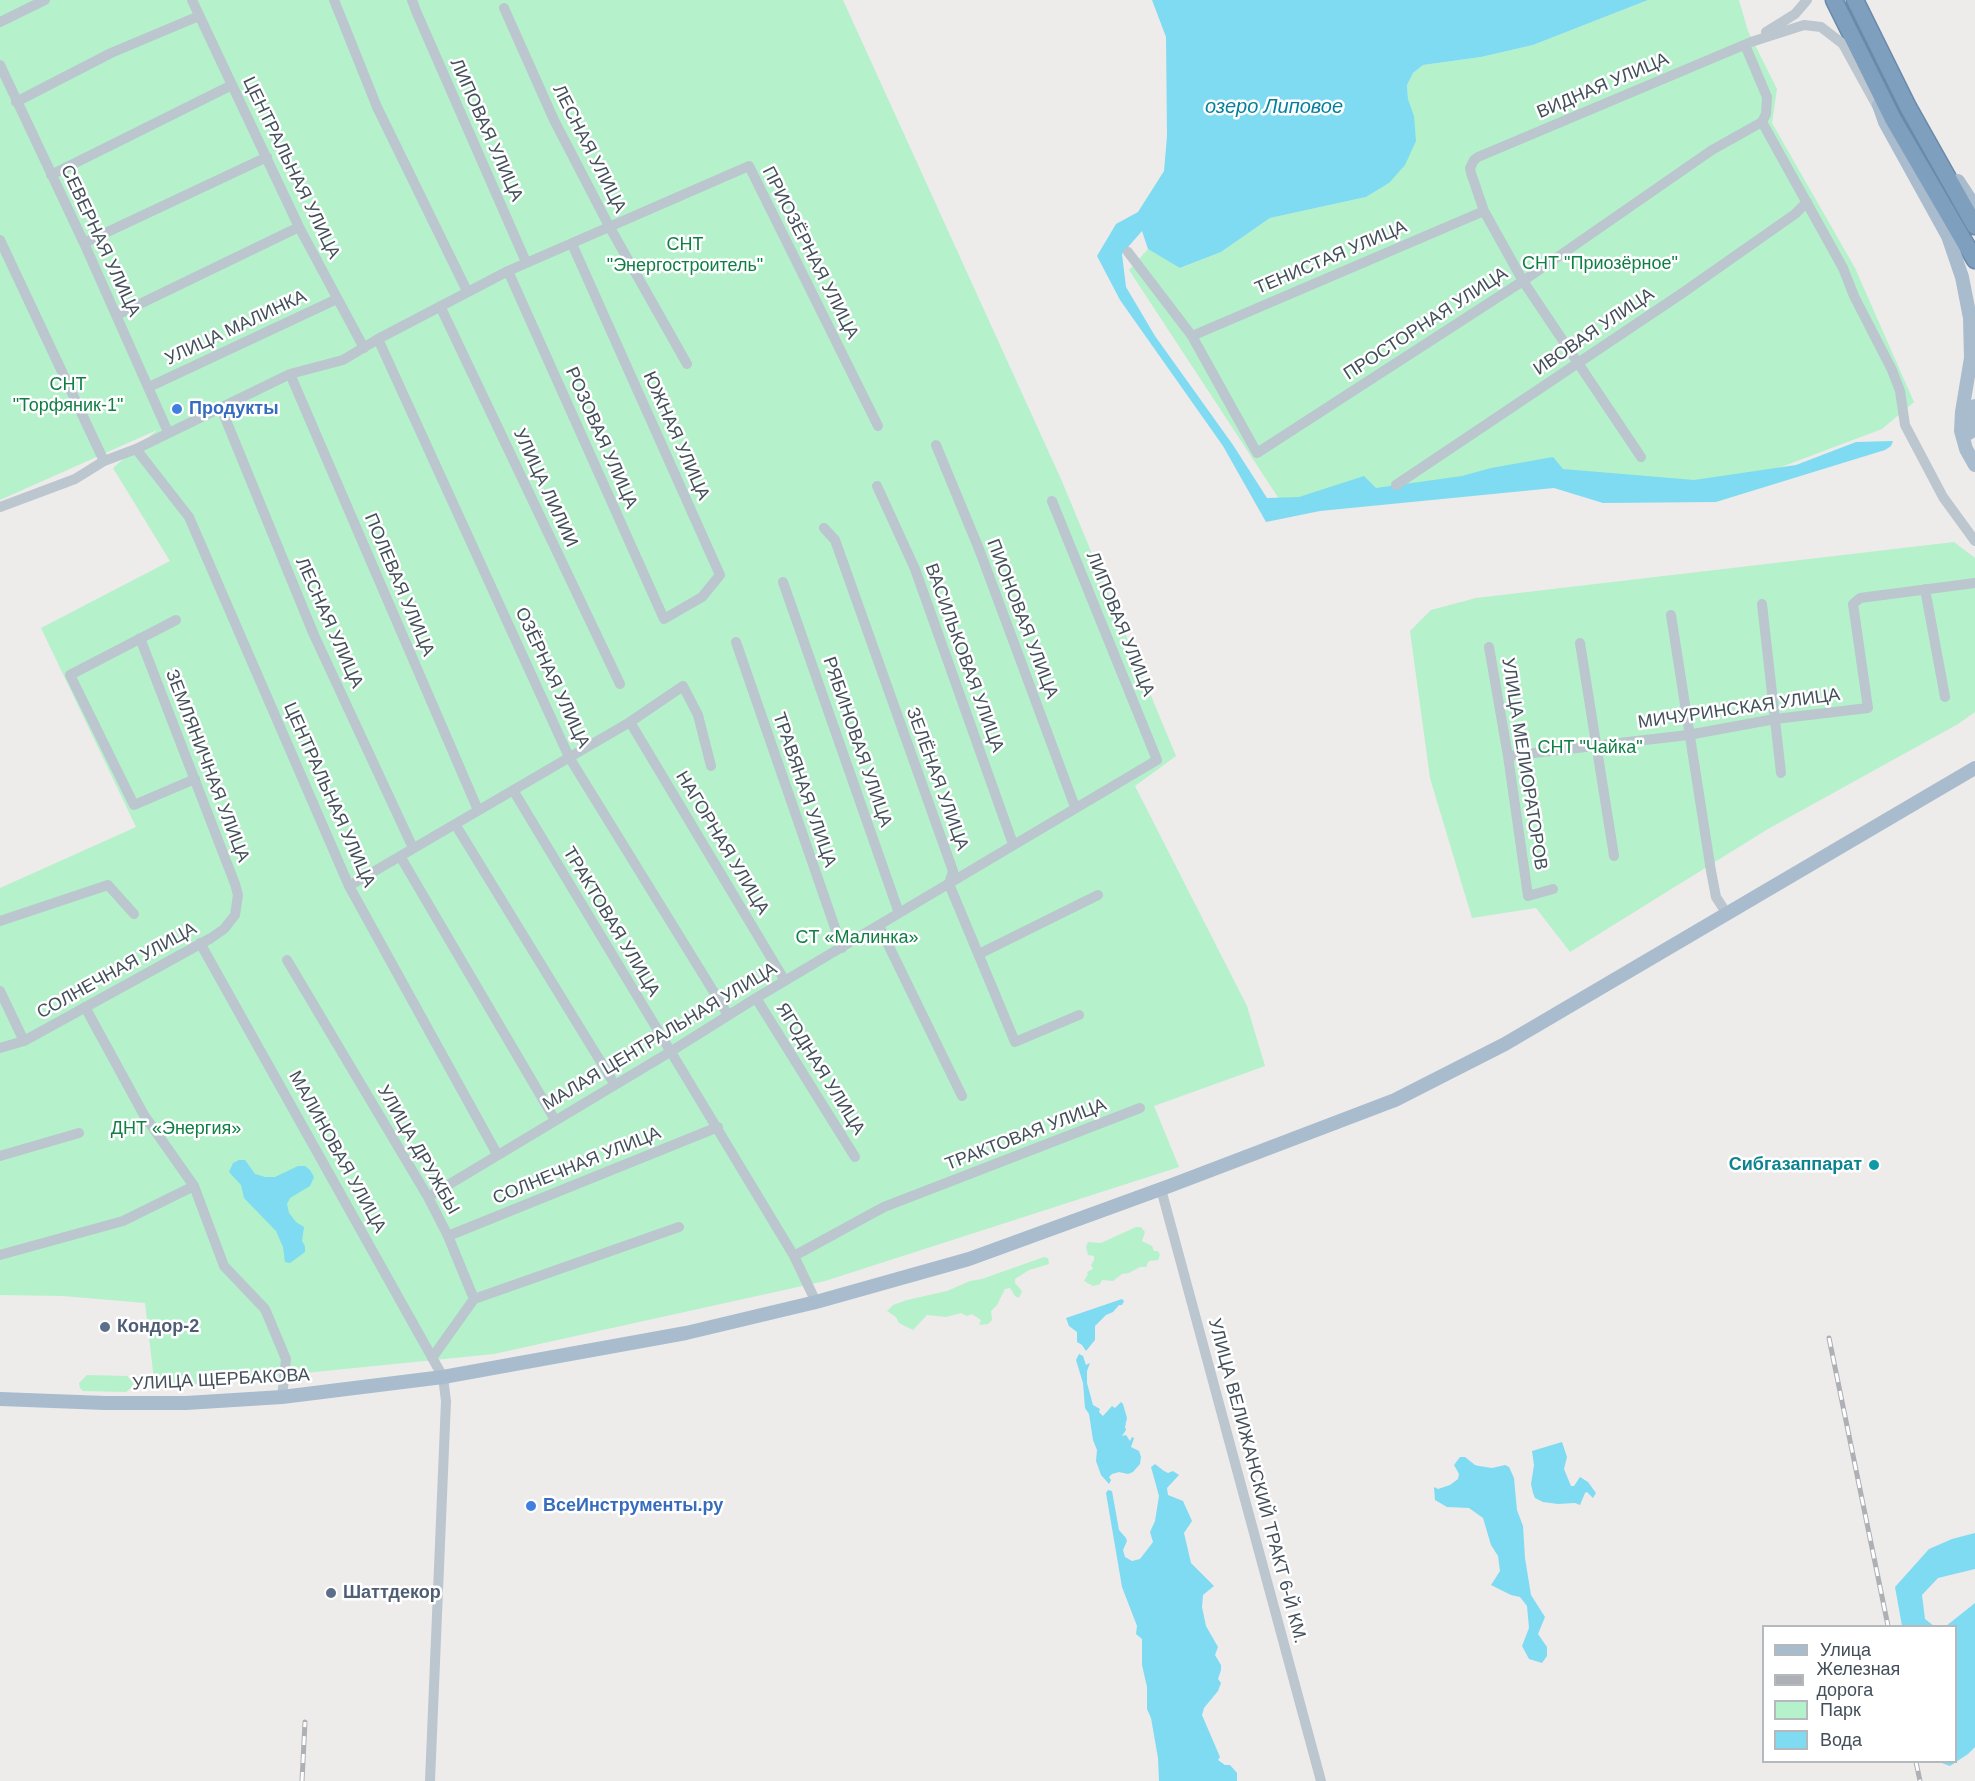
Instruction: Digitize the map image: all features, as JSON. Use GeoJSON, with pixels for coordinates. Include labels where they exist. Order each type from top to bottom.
{"type":"FeatureCollection","features":[{"type":"Feature","properties":{"kind":"highway"},"geometry":{"type":"LineString","coordinates":[[1834,0],[1913,155],[1975,260]]}},
{"type":"Feature","properties":{"kind":"highway"},"geometry":{"type":"LineString","coordinates":[[1855,0],[1914,117],[1975,226]]}},
{"type":"Feature","properties":{"kind":"main road"},"geometry":{"type":"LineString","coordinates":[[1864,0],[1921,114],[1960,185],[1975,207]]}},
{"type":"Feature","properties":{"kind":"main road"},"geometry":{"type":"LineString","coordinates":[[1857,47],[1885,122],[1942,224],[1954,250],[1962,277],[1970,318],[1971,358],[1961,431],[1966,449],[1975,465]]}},
{"type":"Feature","properties":{"kind":"main road"},"geometry":{"type":"LineString","coordinates":[[1975,406],[1969,428],[1975,452]]}},
{"type":"Feature","properties":{"kind":"main road"},"geometry":{"type":"LineString","coordinates":[[1806,867],[1849,832],[1975,758]]}},
{"type":"Feature","properties":{"kind":"main road"},"geometry":{"type":"LineString","coordinates":[[1806,867],[1975,768]]}},
{"type":"Feature","properties":{"kind":"main road"},"geometry":{"type":"LineString","coordinates":[[1806,867],[1862,844],[1975,777]]}},
{"type":"Feature","properties":{"kind":"main road","name":"УЛИЦА ЩЕРБАКОВА"},"geometry":{"type":"LineString","coordinates":[[0,1399],[186,1403],[282,1397],[443,1377],[686,1333],[816,1302],[969,1259],[1395,1100],[1505,1044],[1806,867]]}},
{"type":"Feature","properties":{"kind":"street"},"geometry":{"type":"LineString","coordinates":[[0,22],[45,0]]}},
{"type":"Feature","properties":{"kind":"street","name":"ЦЕНТРАЛЬНАЯ УЛИЦА"},"geometry":{"type":"LineString","coordinates":[[192,0],[299,227],[363,348]]}},
{"type":"Feature","properties":{"kind":"street"},"geometry":{"type":"LineString","coordinates":[[334,0],[377,107],[466,291]]}},
{"type":"Feature","properties":{"kind":"street"},"geometry":{"type":"LineString","coordinates":[[1748,44],[1795,14],[1807,0]]}},
{"type":"Feature","properties":{"kind":"street","name":"ЛИПОВАЯ УЛИЦА"},"geometry":{"type":"LineString","coordinates":[[414,6],[526,262]]}},
{"type":"Feature","properties":{"kind":"street","name":"ЛЕСНАЯ УЛИЦА"},"geometry":{"type":"LineString","coordinates":[[504,8],[554,120],[609,226],[687,364]]}},
{"type":"Feature","properties":{"kind":"street"},"geometry":{"type":"LineString","coordinates":[[16,102],[111,53],[199,16]]}},
{"type":"Feature","properties":{"kind":"street"},"geometry":{"type":"LineString","coordinates":[[1748,44],[1804,25],[1815,25],[1828,31],[1848,49],[1885,122],[1913,155]]}},
{"type":"Feature","properties":{"kind":"street"},"geometry":{"type":"LineString","coordinates":[[1748,44],[1767,97],[1766,114],[1762,122],[1843,268],[1854,296],[1893,370],[1900,391],[1905,424],[1943,497],[1975,541]]}},
{"type":"Feature","properties":{"kind":"street","name":"ВИДНАЯ УЛИЦА"},"geometry":{"type":"LineString","coordinates":[[1484,211],[1471,173],[1472,164],[1478,157],[1748,44]]}},
{"type":"Feature","properties":{"kind":"street","name":"СЕВЕРНАЯ УЛИЦА"},"geometry":{"type":"LineString","coordinates":[[0,64],[117,315],[168,432]]}},
{"type":"Feature","properties":{"kind":"street"},"geometry":{"type":"LineString","coordinates":[[51,175],[232,85]]}},
{"type":"Feature","properties":{"kind":"street","name":"ПРОСТОРНАЯ УЛИЦА"},"geometry":{"type":"LineString","coordinates":[[1192,336],[1257,453],[1522,281],[1712,150],[1762,122]]}},
{"type":"Feature","properties":{"kind":"street"},"geometry":{"type":"LineString","coordinates":[[84,243],[267,157]]}},
{"type":"Feature","properties":{"kind":"street","name":"ПРИОЗЁРНАЯ УЛИЦА"},"geometry":{"type":"LineString","coordinates":[[609,226],[748,166],[878,426]]}},
{"type":"Feature","properties":{"kind":"street","name":"ИВОВАЯ УЛИЦА"},"geometry":{"type":"LineString","coordinates":[[1396,484],[1796,214],[1807,202]]}},
{"type":"Feature","properties":{"kind":"street"},"geometry":{"type":"LineString","coordinates":[[1484,211],[1522,281],[1641,457]]}},
{"type":"Feature","properties":{"kind":"street","name":"ТЕНИСТАЯ УЛИЦА"},"geometry":{"type":"LineString","coordinates":[[1192,336],[1484,211]]}},
{"type":"Feature","properties":{"kind":"street"},"geometry":{"type":"LineString","coordinates":[[0,507],[75,479],[104,461],[136,449],[290,374],[344,360],[466,291],[609,226]]}},
{"type":"Feature","properties":{"kind":"street"},"geometry":{"type":"LineString","coordinates":[[117,315],[299,227]]}},
{"type":"Feature","properties":{"kind":"street"},"geometry":{"type":"LineString","coordinates":[[0,240],[104,461]]}},
{"type":"Feature","properties":{"kind":"street","name":"ЮЖНАЯ УЛИЦА"},"geometry":{"type":"LineString","coordinates":[[572,244],[720,575],[702,597],[664,619]]}},
{"type":"Feature","properties":{"kind":"street"},"geometry":{"type":"LineString","coordinates":[[1128,252],[1192,336]]}},
{"type":"Feature","properties":{"kind":"street","name":"РОЗОВАЯ УЛИЦА"},"geometry":{"type":"LineString","coordinates":[[508,271],[664,619]]}},
{"type":"Feature","properties":{"kind":"street","name":"УЛИЦА МАЛИНКА"},"geometry":{"type":"LineString","coordinates":[[149,387],[337,299]]}},
{"type":"Feature","properties":{"kind":"street","name":"УЛИЦА ЛИЛИИ"},"geometry":{"type":"LineString","coordinates":[[441,306],[620,684]]}},
{"type":"Feature","properties":{"kind":"street","name":"ОЗЁРНАЯ УЛИЦА"},"geometry":{"type":"LineString","coordinates":[[378,339],[569,757],[728,1015]]}},
{"type":"Feature","properties":{"kind":"street","name":"ПОЛЕВАЯ УЛИЦА"},"geometry":{"type":"LineString","coordinates":[[290,374],[478,810]]}},
{"type":"Feature","properties":{"kind":"street","name":"ЛЕСНАЯ УЛИЦА"},"geometry":{"type":"LineString","coordinates":[[220,408],[314,635],[413,848]]}},
{"type":"Feature","properties":{"kind":"street","name":"ПИОНОВАЯ УЛИЦА"},"geometry":{"type":"LineString","coordinates":[[936,445],[979,549],[1076,807]]}},
{"type":"Feature","properties":{"kind":"street","name":"ЦЕНТРАЛЬНАЯ УЛИЦА"},"geometry":{"type":"LineString","coordinates":[[136,449],[189,517],[349,885],[497,1154]]}},
{"type":"Feature","properties":{"kind":"street","name":"ВАСИЛЬКОВАЯ УЛИЦА"},"geometry":{"type":"LineString","coordinates":[[877,486],[915,569],[1013,844]]}},
{"type":"Feature","properties":{"kind":"street","name":"ЛИПОВАЯ УЛИЦА"},"geometry":{"type":"LineString","coordinates":[[1052,501],[1157,760]]}},
{"type":"Feature","properties":{"kind":"street","name":"ЗЕЛЁНАЯ УЛИЦА"},"geometry":{"type":"LineString","coordinates":[[824,528],[834,540],[953,871],[949,884],[1015,1042],[1079,1015]]}},
{"type":"Feature","properties":{"kind":"street","name":"РЯБИНОВАЯ УЛИЦА"},"geometry":{"type":"LineString","coordinates":[[783,582],[899,913]]}},
{"type":"Feature","properties":{"kind":"street"},"geometry":{"type":"LineString","coordinates":[[1945,697],[1925,589],[1975,583]]}},
{"type":"Feature","properties":{"kind":"street","name":"МИЧУРИНСКАЯ УЛИЦА"},"geometry":{"type":"LineString","coordinates":[[1508,756],[1688,735],[1775,719],[1868,708],[1853,604],[1860,598],[1925,589]]}},
{"type":"Feature","properties":{"kind":"street"},"geometry":{"type":"LineString","coordinates":[[1762,604],[1781,773]]}},
{"type":"Feature","properties":{"kind":"street"},"geometry":{"type":"LineString","coordinates":[[1671,615],[1688,735],[1716,897],[1727,914]]}},
{"type":"Feature","properties":{"kind":"street"},"geometry":{"type":"LineString","coordinates":[[177,620],[70,675],[134,805],[195,779]]}},
{"type":"Feature","properties":{"kind":"street","name":"ЗЕМЛЯНИЧНАЯ УЛИЦА"},"geometry":{"type":"LineString","coordinates":[[141,638],[238,895],[237,908]]}},
{"type":"Feature","properties":{"kind":"street","name":"ТРАВЯНАЯ УЛИЦА"},"geometry":{"type":"LineString","coordinates":[[736,642],[842,948]]}},
{"type":"Feature","properties":{"kind":"street"},"geometry":{"type":"LineString","coordinates":[[1580,643],[1614,856]]}},
{"type":"Feature","properties":{"kind":"street","name":"УЛИЦА МЕЛИОРАТОРОВ"},"geometry":{"type":"LineString","coordinates":[[1489,647],[1508,756],[1528,896],[1553,889]]}},
{"type":"Feature","properties":{"kind":"street"},"geometry":{"type":"LineString","coordinates":[[349,885],[630,722],[683,686],[698,715],[711,766]]}},
{"type":"Feature","properties":{"kind":"street","name":"НАГОРНАЯ УЛИЦА"},"geometry":{"type":"LineString","coordinates":[[630,722],[786,981]]}},
{"type":"Feature","properties":{"kind":"street","name":"МАЛАЯ ЦЕНТРАЛЬНАЯ УЛИЦА"},"geometry":{"type":"LineString","coordinates":[[428,1197],[756,998],[1157,760]]}},
{"type":"Feature","properties":{"kind":"street","name":"ТРАКТОВАЯ УЛИЦА"},"geometry":{"type":"LineString","coordinates":[[513,790],[670,1052],[718,1127],[794,1256],[816,1302]]}},
{"type":"Feature","properties":{"kind":"street"},"geometry":{"type":"LineString","coordinates":[[455,824],[615,1085]]}},
{"type":"Feature","properties":{"kind":"street"},"geometry":{"type":"LineString","coordinates":[[400,856],[555,1120]]}},
{"type":"Feature","properties":{"kind":"street"},"geometry":{"type":"LineString","coordinates":[[0,921],[108,885],[134,914]]}},
{"type":"Feature","properties":{"kind":"street"},"geometry":{"type":"LineString","coordinates":[[979,954],[1098,895]]}},
{"type":"Feature","properties":{"kind":"street","name":"СОЛНЕЧНАЯ УЛИЦА"},"geometry":{"type":"LineString","coordinates":[[0,1048],[24,1041],[200,943],[230,923],[237,908]]}},
{"type":"Feature","properties":{"kind":"street"},"geometry":{"type":"LineString","coordinates":[[879,926],[962,1096]]}},
{"type":"Feature","properties":{"kind":"street","name":"МАЛИНОВАЯ УЛИЦА"},"geometry":{"type":"LineString","coordinates":[[200,943],[443,1377]]}},
{"type":"Feature","properties":{"kind":"street","name":"УЛИЦА ДРУЖБЫ"},"geometry":{"type":"LineString","coordinates":[[287,960],[428,1197],[448,1236],[474,1299]]}},
{"type":"Feature","properties":{"kind":"street"},"geometry":{"type":"LineString","coordinates":[[0,991],[24,1041]]}},
{"type":"Feature","properties":{"kind":"street","name":"ЯГОДНАЯ УЛИЦА"},"geometry":{"type":"LineString","coordinates":[[756,998],[855,1157]]}},
{"type":"Feature","properties":{"kind":"street"},"geometry":{"type":"LineString","coordinates":[[85,1007],[144,1115],[194,1186],[224,1266],[265,1308],[286,1359],[282,1397]]}},
{"type":"Feature","properties":{"kind":"street","name":"ТРАКТОВАЯ УЛИЦА"},"geometry":{"type":"LineString","coordinates":[[794,1256],[884,1207],[1140,1108]]}},
{"type":"Feature","properties":{"kind":"street","name":"СОЛНЕЧНАЯ УЛИЦА"},"geometry":{"type":"LineString","coordinates":[[448,1236],[718,1127]]}},
{"type":"Feature","properties":{"kind":"street"},"geometry":{"type":"LineString","coordinates":[[0,1156],[79,1133]]}},
{"type":"Feature","properties":{"kind":"street"},"geometry":{"type":"LineString","coordinates":[[0,1255],[123,1221],[194,1186]]}},
{"type":"Feature","properties":{"kind":"street","name":"УЛИЦА ВЕЛИЖАНСКИЙ ТРАКТ 6-Й КМ."},"geometry":{"type":"LineString","coordinates":[[1161,1189],[1321,1781]]}},
{"type":"Feature","properties":{"kind":"street"},"geometry":{"type":"LineString","coordinates":[[432,1358],[474,1299],[679,1227]]}},
{"type":"Feature","properties":{"kind":"street"},"geometry":{"type":"LineString","coordinates":[[430,1781],[446,1401],[443,1377]]}},
{"type":"Feature","properties":{"kind":"green space"},"geometry":{"type":"Polygon","coordinates":[[[0,0],[843,0],[1061,479],[1176,756],[1135,786],[1247,1006],[1265,1066],[1154,1106],[1179,1167],[825,1281],[494,1354],[155,1388],[145,1303],[63,1296],[0,1295],[0,888],[136,827],[41,628],[170,561],[113,468],[157,430],[0,500],[0,0]]]}},
{"type":"Feature","properties":{"kind":"green space","name":"СНТ \"Приозёрное\""},"geometry":{"type":"Polygon","coordinates":[[[1648,0],[1739,0],[1748,31],[1777,89],[1772,123],[1855,268],[1914,402],[1882,429],[1720,490],[1533,479],[1283,505],[1129,270],[1148,249],[1181,268],[1221,252],[1270,218],[1366,197],[1389,183],[1414,116],[1408,99],[1407,85],[1413,73],[1423,65],[1481,57],[1533,45],[1648,0]]]}},
{"type":"Feature","properties":{"kind":"green space","name":"СНТ \"Чайка\""},"geometry":{"type":"Polygon","coordinates":[[[1954,542],[1975,558],[1975,712],[1958,724],[1768,829],[1570,952],[1536,908],[1472,918],[1430,778],[1410,631],[1431,610],[1476,598],[1954,542]]]}},
{"type":"Feature","properties":{"kind":"green space"},"geometry":{"type":"Polygon","coordinates":[[[1136,1227],[1141,1227],[1145,1232],[1142,1241],[1152,1246],[1154,1251],[1158,1251],[1160,1255],[1158,1260],[1149,1261],[1146,1267],[1122,1274],[1113,1281],[1102,1280],[1100,1284],[1093,1286],[1084,1281],[1087,1272],[1093,1269],[1091,1265],[1094,1260],[1094,1256],[1088,1255],[1086,1247],[1088,1242],[1101,1243],[1136,1227]]]}},
{"type":"Feature","properties":{"kind":"green space"},"geometry":{"type":"Polygon","coordinates":[[[1044,1257],[1048,1258],[1049,1264],[1029,1270],[1015,1279],[1015,1283],[1022,1291],[1019,1298],[1010,1288],[1005,1289],[997,1305],[991,1311],[992,1320],[988,1324],[979,1325],[981,1320],[972,1314],[967,1316],[961,1313],[946,1317],[927,1315],[913,1330],[899,1323],[896,1317],[887,1311],[893,1305],[907,1300],[947,1291],[970,1281],[1044,1257]]]}},
{"type":"Feature","properties":{"kind":"green space"},"geometry":{"type":"Polygon","coordinates":[[[87,1375],[127,1376],[134,1383],[126,1392],[83,1391],[79,1383],[87,1375]]]}},
{"type":"Feature","properties":{"kind":"water","name":"озеро Липовое"},"geometry":{"type":"Polygon","coordinates":[[[1152,0],[1648,0],[1533,45],[1481,57],[1423,65],[1413,73],[1407,85],[1408,99],[1414,116],[1416,141],[1405,165],[1389,183],[1366,197],[1270,218],[1221,252],[1180,268],[1148,249],[1142,231],[1122,254],[1126,287],[1155,336],[1233,445],[1267,498],[1299,497],[1364,476],[1376,488],[1462,476],[1491,468],[1553,457],[1563,469],[1694,480],[1796,465],[1856,442],[1893,441],[1891,446],[1885,450],[1716,502],[1603,503],[1554,488],[1320,511],[1266,522],[1223,446],[1120,300],[1097,256],[1116,224],[1138,212],[1164,171],[1167,136],[1166,37],[1152,0]]]}},
{"type":"Feature","properties":{"kind":"water"},"geometry":{"type":"Polygon","coordinates":[[[245,1160],[255,1174],[265,1177],[275,1177],[298,1166],[305,1166],[314,1177],[310,1186],[290,1198],[287,1204],[289,1213],[296,1222],[304,1227],[302,1241],[305,1246],[305,1252],[290,1263],[285,1262],[283,1247],[276,1231],[244,1198],[241,1185],[229,1172],[233,1163],[245,1160]]]}},
{"type":"Feature","properties":{"kind":"water"},"geometry":{"type":"Polygon","coordinates":[[[1122,1299],[1124,1301],[1122,1305],[1106,1315],[1095,1326],[1095,1340],[1086,1351],[1077,1342],[1077,1332],[1069,1326],[1066,1318],[1122,1299]]]}},
{"type":"Feature","properties":{"kind":"water"},"geometry":{"type":"Polygon","coordinates":[[[1079,1354],[1083,1356],[1086,1365],[1090,1363],[1087,1383],[1093,1405],[1100,1409],[1099,1412],[1103,1416],[1112,1406],[1115,1408],[1121,1402],[1123,1404],[1127,1418],[1126,1430],[1122,1436],[1126,1435],[1130,1441],[1132,1437],[1134,1438],[1131,1447],[1139,1451],[1141,1457],[1140,1464],[1133,1472],[1112,1474],[1109,1477],[1111,1480],[1109,1484],[1101,1475],[1096,1461],[1097,1450],[1089,1414],[1085,1408],[1083,1383],[1076,1360],[1079,1354]]]}},
{"type":"Feature","properties":{"kind":"water"},"geometry":{"type":"Polygon","coordinates":[[[1562,1442],[1567,1457],[1564,1469],[1571,1486],[1574,1486],[1580,1477],[1588,1482],[1596,1493],[1593,1498],[1587,1492],[1585,1493],[1580,1505],[1543,1502],[1535,1498],[1533,1493],[1532,1451],[1562,1442]]]}},
{"type":"Feature","properties":{"kind":"water"},"geometry":{"type":"Polygon","coordinates":[[[1460,1457],[1465,1457],[1479,1466],[1492,1468],[1505,1465],[1509,1467],[1514,1478],[1517,1510],[1523,1526],[1531,1595],[1545,1617],[1538,1634],[1547,1647],[1547,1656],[1542,1663],[1529,1659],[1522,1646],[1529,1628],[1527,1606],[1520,1597],[1491,1585],[1500,1571],[1498,1556],[1491,1545],[1483,1518],[1469,1508],[1447,1507],[1435,1500],[1434,1487],[1438,1489],[1450,1485],[1458,1479],[1459,1474],[1454,1465],[1460,1457]]]}},
{"type":"Feature","properties":{"kind":"water"},"geometry":{"type":"Polygon","coordinates":[[[1155,1464],[1168,1473],[1173,1471],[1179,1475],[1167,1488],[1168,1495],[1183,1501],[1192,1521],[1184,1533],[1191,1563],[1214,1586],[1203,1595],[1202,1607],[1206,1626],[1218,1647],[1215,1655],[1221,1665],[1218,1679],[1221,1683],[1218,1691],[1204,1708],[1202,1715],[1220,1757],[1218,1760],[1225,1765],[1230,1765],[1237,1773],[1237,1781],[1159,1781],[1158,1758],[1151,1718],[1147,1709],[1147,1687],[1142,1665],[1142,1639],[1136,1634],[1137,1626],[1122,1587],[1106,1493],[1108,1490],[1112,1491],[1119,1530],[1127,1541],[1123,1550],[1125,1557],[1132,1561],[1140,1559],[1153,1542],[1150,1532],[1155,1521],[1159,1496],[1151,1467],[1155,1464]]]}},
{"type":"Feature","properties":{"kind":"water"},"geometry":{"type":"Polygon","coordinates":[[[1975,1533],[1975,1569],[1938,1578],[1922,1595],[1925,1619],[1933,1625],[1902,1625],[1895,1587],[1929,1549],[1952,1539],[1975,1533]]]}},
{"type":"Feature","properties":{"kind":"water"},"geometry":{"type":"Polygon","coordinates":[[[1975,1603],[1975,1747],[1957,1761],[1957,1625],[1947,1625],[1975,1603]]]}},
{"type":"Feature","properties":{"kind":"railway"},"geometry":{"type":"LineString","coordinates":[[1829,1338],[1888,1625]]}},
{"type":"Feature","properties":{"kind":"railway"},"geometry":{"type":"LineString","coordinates":[[302,1781],[305,1722]]}},
{"type":"Feature","properties":{"kind":"railway"},"geometry":{"type":"LineString","coordinates":[[1916,1763],[1920,1781]]}},
{"type":"Feature","properties":{"kind":"place","name":"Продукты"},"geometry":{"type":"Point","coordinates":[177,409]}},
{"type":"Feature","properties":{"kind":"place","name":"Сибгазаппарат"},"geometry":{"type":"Point","coordinates":[1874,1165]}},
{"type":"Feature","properties":{"kind":"place","name":"Кондор-2"},"geometry":{"type":"Point","coordinates":[105,1327]}},
{"type":"Feature","properties":{"kind":"place","name":"ВсеИнструменты.ру"},"geometry":{"type":"Point","coordinates":[531,1506]}},
{"type":"Feature","properties":{"kind":"place","name":"Шаттдекор"},"geometry":{"type":"Point","coordinates":[331,1593]}},
{"type":"Feature","properties":{"kind":"park label","name":"СНТ \"Энергостроитель\""},"geometry":{"type":"Point","coordinates":[685,255]}},
{"type":"Feature","properties":{"kind":"park label","name":"СНТ \"Торфяник-1\""},"geometry":{"type":"Point","coordinates":[68,395]}},
{"type":"Feature","properties":{"kind":"park label","name":"CТ «Малинка»"},"geometry":{"type":"Point","coordinates":[857,938]}},
{"type":"Feature","properties":{"kind":"park label","name":"ДНТ «Энергия»"},"geometry":{"type":"Point","coordinates":[176,1129]}}]}
